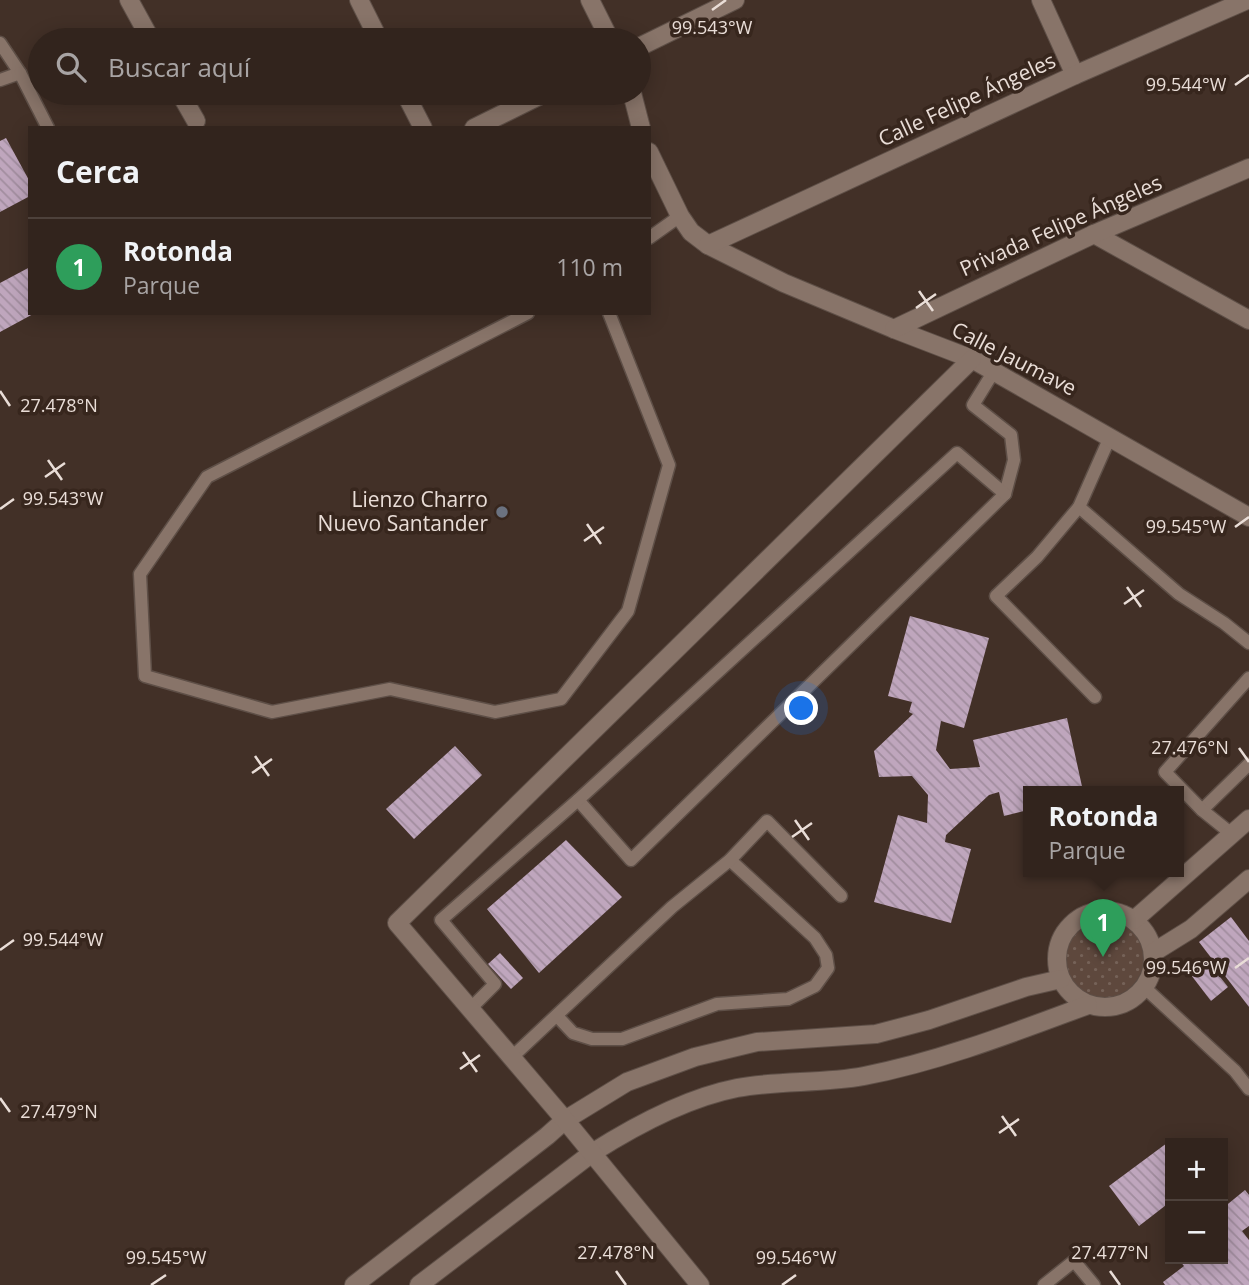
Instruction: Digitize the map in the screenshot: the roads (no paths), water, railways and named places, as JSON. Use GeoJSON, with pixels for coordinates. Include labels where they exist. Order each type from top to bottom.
{"type":"FeatureCollection","features":[{"type":"Feature","properties":{"kind":"street"},"geometry":{"type":"LineString","coordinates":[[130,0],[145,28]]}},
{"type":"Feature","properties":{"kind":"street"},"geometry":{"type":"LineString","coordinates":[[359,0],[373,28]]}},
{"type":"Feature","properties":{"kind":"street"},"geometry":{"type":"LineString","coordinates":[[590,0],[604,28]]}},
{"type":"Feature","properties":{"kind":"street"},"geometry":{"type":"LineString","coordinates":[[651,41],[734,0]]}},
{"type":"Feature","properties":{"kind":"street"},"geometry":{"type":"LineString","coordinates":[[1041,0],[1075,75]]}},
{"type":"Feature","properties":{"kind":"street","name":"Calle Felipe Ángeles"},"geometry":{"type":"LineString","coordinates":[[708,245],[1075,75],[1247,0]]}},
{"type":"Feature","properties":{"kind":"street"},"geometry":{"type":"LineString","coordinates":[[187,105],[196,121]]}},
{"type":"Feature","properties":{"kind":"street"},"geometry":{"type":"LineString","coordinates":[[411,105],[422,126]]}},
{"type":"Feature","properties":{"kind":"street"},"geometry":{"type":"LineString","coordinates":[[478,126],[521,105]]}},
{"type":"Feature","properties":{"kind":"street"},"geometry":{"type":"LineString","coordinates":[[635,105],[641,126]]}},
{"type":"Feature","properties":{"kind":"street","name":"Calle Jaumave"},"geometry":{"type":"LineString","coordinates":[[651,156],[680,216],[691,232],[708,245],[784,283],[972,359],[1249,517]]}},
{"type":"Feature","properties":{"kind":"street","name":"Privada Felipe Ángeles"},"geometry":{"type":"LineString","coordinates":[[894,329],[1094,234],[1249,168]]}},
{"type":"Feature","properties":{"kind":"street"},"geometry":{"type":"LineString","coordinates":[[1094,234],[1249,320]]}},
{"type":"Feature","properties":{"kind":"street"},"geometry":{"type":"LineString","coordinates":[[700,1285],[565,1120],[397,923],[972,359]]}},
{"type":"Feature","properties":{"kind":"street"},"geometry":{"type":"LineString","coordinates":[[1134,920],[1249,819]]}},
{"type":"Feature","properties":{"kind":"street"},"geometry":{"type":"LineString","coordinates":[[1154,952],[1191,929],[1249,879]]}},
{"type":"Feature","properties":{"kind":"street"},"geometry":{"type":"LineString","coordinates":[[1098,911],[1123,914],[1134,920],[1150,940],[1154,952],[1151,977],[1145,988],[1125,1004],[1113,1008],[1088,1005],[1077,999],[1061,979],[1057,954],[1066,930],[1075,921],[1098,911]]}},
{"type":"Feature","properties":{"kind":"street"},"geometry":{"type":"LineString","coordinates":[[354,1285],[565,1120],[627,1082],[695,1057],[757,1042],[876,1034],[1061,979]]}},
{"type":"Feature","properties":{"kind":"street"},"geometry":{"type":"LineString","coordinates":[[419,1285],[592,1153],[616,1138],[700,1098],[738,1088],[864,1076],[951,1054],[1088,1005]]}},
{"type":"Feature","properties":{"kind":"lane"},"geometry":{"type":"LineString","coordinates":[[0,43],[28,89]]}},
{"type":"Feature","properties":{"kind":"lane"},"geometry":{"type":"LineString","coordinates":[[0,80],[20,73]]}},
{"type":"Feature","properties":{"kind":"lane"},"geometry":{"type":"LineString","coordinates":[[36,105],[47,126]]}},
{"type":"Feature","properties":{"kind":"lane"},"geometry":{"type":"LineString","coordinates":[[651,237],[680,216]]}},
{"type":"Feature","properties":{"kind":"lane"},"geometry":{"type":"LineString","coordinates":[[524,315],[208,477],[141,574],[145,676],[272,712],[390,689],[495,712],[561,699],[628,611],[669,465],[610,315]]}},
{"type":"Feature","properties":{"kind":"lane"},"geometry":{"type":"LineString","coordinates":[[578,800],[631,860],[1005,494],[1014,460],[1011,435],[973,404],[994,371]]}},
{"type":"Feature","properties":{"kind":"lane"},"geometry":{"type":"LineString","coordinates":[[1095,696],[996,596],[1037,557],[1079,507],[1110,437]]}},
{"type":"Feature","properties":{"kind":"lane"},"geometry":{"type":"LineString","coordinates":[[470,1009],[495,984],[441,920],[578,800],[957,453],[1005,494]]}},
{"type":"Feature","properties":{"kind":"lane"},"geometry":{"type":"LineString","coordinates":[[1079,507],[1179,594],[1249,643]]}},
{"type":"Feature","properties":{"kind":"lane"},"geometry":{"type":"LineString","coordinates":[[1179,786],[1165,772],[1249,678]]}},
{"type":"Feature","properties":{"kind":"lane"},"geometry":{"type":"LineString","coordinates":[[1202,810],[1249,764]]}},
{"type":"Feature","properties":{"kind":"lane"},"geometry":{"type":"LineString","coordinates":[[1184,792],[1233,835]]}},
{"type":"Feature","properties":{"kind":"lane"},"geometry":{"type":"LineString","coordinates":[[511,1058],[673,907],[730,860],[767,821],[841,896]]}},
{"type":"Feature","properties":{"kind":"lane"},"geometry":{"type":"LineString","coordinates":[[557,1016],[573,1033],[592,1039],[622,1039],[717,1004],[788,999],[815,986],[828,968],[826,955],[815,938],[730,860]]}},
{"type":"Feature","properties":{"kind":"lane"},"geometry":{"type":"LineString","coordinates":[[1145,988],[1235,1071],[1249,1089]]}},
{"type":"Feature","properties":{"kind":"lane"},"geometry":{"type":"LineString","coordinates":[[1044,1285],[1074,1261],[1094,1285]]}},
{"type":"Feature","properties":{"kind":"place","name":"Lienzo Charro Nuevo Santander"},"geometry":{"type":"Point","coordinates":[502,512]}},
{"type":"Feature","properties":{"kind":"place","name":"Rotonda"},"geometry":{"type":"Point","coordinates":[1103,957]}}]}
